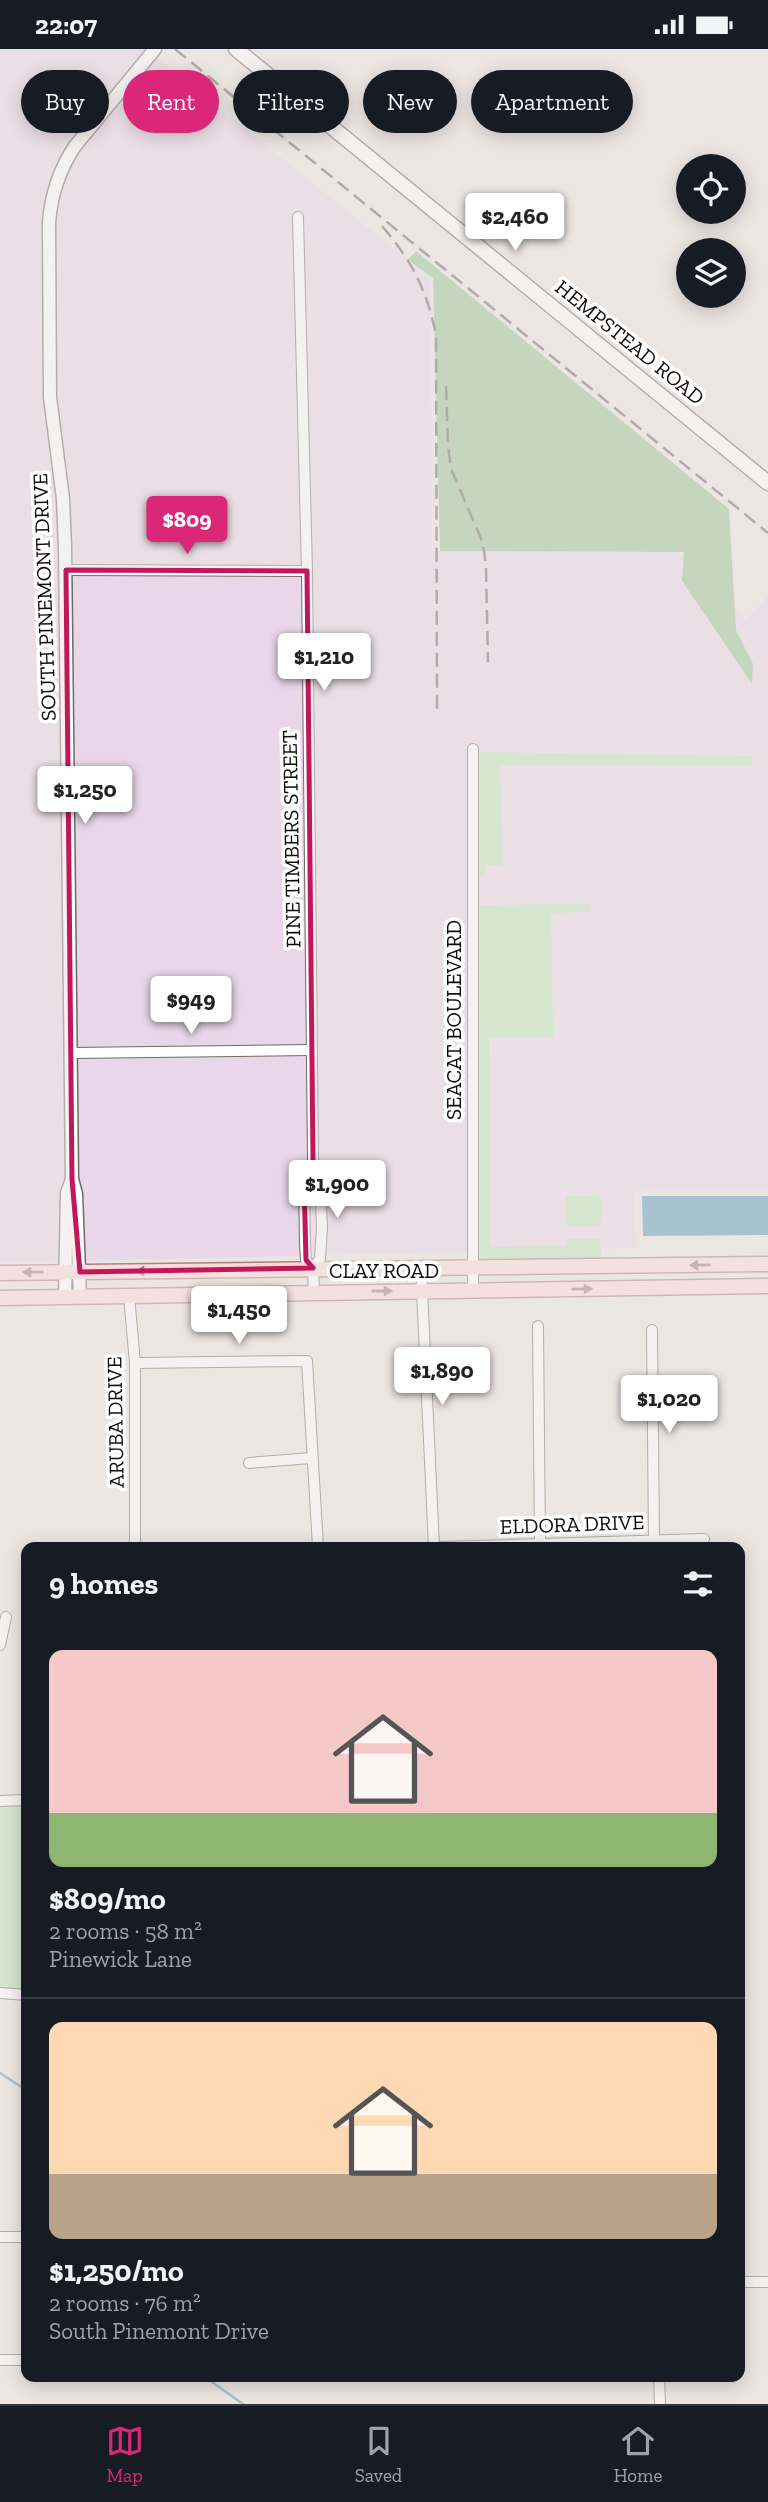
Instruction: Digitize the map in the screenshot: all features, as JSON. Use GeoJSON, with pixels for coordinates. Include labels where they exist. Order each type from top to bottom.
{"type":"FeatureCollection","features":[{"type":"Feature","properties":{"kind":"main road","name":"HEMPSTEAD ROAD"},"geometry":{"type":"LineString","coordinates":[[236,49],[768,483]]}},
{"type":"Feature","properties":{"kind":"main road","name":"CLAY ROAD"},"geometry":{"type":"LineString","coordinates":[[0,1273],[768,1263]]}},
{"type":"Feature","properties":{"kind":"main road"},"geometry":{"type":"LineString","coordinates":[[614,1266],[615,1289]]}},
{"type":"Feature","properties":{"kind":"main road","name":"CLAY ROAD"},"geometry":{"type":"LineString","coordinates":[[0,1298],[768,1286]]}},
{"type":"Feature","properties":{"kind":"street","name":"SOUTH PINEMONT DRIVE"},"geometry":{"type":"LineString","coordinates":[[73,1297],[76,1193],[72,1179],[66,570],[64,499],[50,397],[48,235],[50,209],[63,164],[155,49]]}},
{"type":"Feature","properties":{"kind":"street","name":"PINE TIMBERS STREET"},"geometry":{"type":"LineString","coordinates":[[299,217],[307,571],[312,1168],[320,1181],[322,1227],[320,1259],[313,1268]]}},
{"type":"Feature","properties":{"kind":"street"},"geometry":{"type":"LineString","coordinates":[[66,570],[307,571]]}},
{"type":"Feature","properties":{"kind":"street","name":"SEACAT BOULEVARD"},"geometry":{"type":"LineString","coordinates":[[473,748],[473,1291]]}},
{"type":"Feature","properties":{"kind":"street"},"geometry":{"type":"LineString","coordinates":[[71,1053],[312,1050]]}},
{"type":"Feature","properties":{"kind":"street","name":"PINE TIMBERS STREET"},"geometry":{"type":"LineString","coordinates":[[312,1168],[304,1181],[306,1259],[313,1268],[314,1291]]}},
{"type":"Feature","properties":{"kind":"street"},"geometry":{"type":"LineString","coordinates":[[421,1268],[434,1542]]}},
{"type":"Feature","properties":{"kind":"street","name":"ARUBA DRIVE"},"geometry":{"type":"LineString","coordinates":[[129,1296],[135,1363],[135,1542]]}},
{"type":"Feature","properties":{"kind":"street"},"geometry":{"type":"LineString","coordinates":[[538,1326],[540,1542]]}},
{"type":"Feature","properties":{"kind":"street"},"geometry":{"type":"LineString","coordinates":[[652,1330],[654,1540]]}},
{"type":"Feature","properties":{"kind":"street"},"geometry":{"type":"LineString","coordinates":[[135,1363],[307,1361],[318,1542]]}},
{"type":"Feature","properties":{"kind":"street"},"geometry":{"type":"LineString","coordinates":[[249,1463],[312,1458]]}},
{"type":"Feature","properties":{"kind":"street","name":"ELDORA DRIVE"},"geometry":{"type":"LineString","coordinates":[[578,1542],[704,1539]]}},
{"type":"Feature","properties":{"kind":"street"},"geometry":{"type":"LineString","coordinates":[[0,1645],[6,1617]]}},
{"type":"Feature","properties":{"kind":"street"},"geometry":{"type":"LineString","coordinates":[[0,1801],[21,1800]]}},
{"type":"Feature","properties":{"kind":"street"},"geometry":{"type":"LineString","coordinates":[[0,1993],[21,1995]]}},
{"type":"Feature","properties":{"kind":"street"},"geometry":{"type":"LineString","coordinates":[[0,2237],[21,2237]]}},
{"type":"Feature","properties":{"kind":"street"},"geometry":{"type":"LineString","coordinates":[[745,2282],[768,2282]]}},
{"type":"Feature","properties":{"kind":"street"},"geometry":{"type":"LineString","coordinates":[[0,2360],[21,2360]]}},
{"type":"Feature","properties":{"kind":"street"},"geometry":{"type":"LineString","coordinates":[[659,2382],[660,2404]]}},
{"type":"Feature","properties":{"kind":"highlighted area"},"geometry":{"type":"Polygon","coordinates":[[[66,570],[307,571],[313,1160],[304,1181],[306,1260],[313,1268],[80,1272],[72,1179],[66,570]]]}},
{"type":"Feature","properties":{"kind":"shaded area"},"geometry":{"type":"Polygon","coordinates":[[[0,49],[146,49],[172,70],[123,70],[123,133],[219,133],[219,108],[233,119],[233,133],[251,133],[431,278],[432,551],[678,552],[746,619],[768,596],[768,1191],[634,1191],[636,1248],[0,1263],[0,49]]]}},
{"type":"Feature","properties":{"kind":"green space"},"geometry":{"type":"Polygon","coordinates":[[[416,251],[729,509],[736,630],[753,664],[752,684],[682,581],[684,552],[440,551],[433,278],[408,260],[416,251]]]}},
{"type":"Feature","properties":{"kind":"green space"},"geometry":{"type":"Polygon","coordinates":[[[477,752],[752,756],[753,765],[500,765],[503,865],[485,865],[485,875],[479,875],[480,905],[590,904],[590,912],[551,913],[553,1037],[489,1037],[490,1247],[567,1246],[567,1239],[600,1239],[601,1258],[478,1260],[477,752]]]}},
{"type":"Feature","properties":{"kind":"green space"},"geometry":{"type":"Polygon","coordinates":[[[566,1196],[598,1196],[602,1201],[601,1222],[597,1226],[566,1226],[566,1196]]]}},
{"type":"Feature","properties":{"kind":"green space"},"geometry":{"type":"Polygon","coordinates":[[[21,1800],[21,1995],[0,1993],[0,1801],[21,1800]]]}},
{"type":"Feature","properties":{"kind":"water"},"geometry":{"type":"Polygon","coordinates":[[[642,1196],[768,1196],[768,1235],[643,1236],[642,1196]]]}},
{"type":"Feature","properties":{"kind":"waterway"},"geometry":{"type":"LineString","coordinates":[[0,2073],[21,2087]]}},
{"type":"Feature","properties":{"kind":"waterway"},"geometry":{"type":"LineString","coordinates":[[212,2382],[243,2404]]}},
{"type":"Feature","properties":{"kind":"railway"},"geometry":{"type":"LineString","coordinates":[[175,49],[768,533]]}},
{"type":"Feature","properties":{"kind":"railway"},"geometry":{"type":"LineString","coordinates":[[382,226],[402,251],[417,277],[436,335],[437,711]]}},
{"type":"Feature","properties":{"kind":"railway"},"geometry":{"type":"LineString","coordinates":[[446,386],[451,469],[483,543],[488,662]]}}]}
